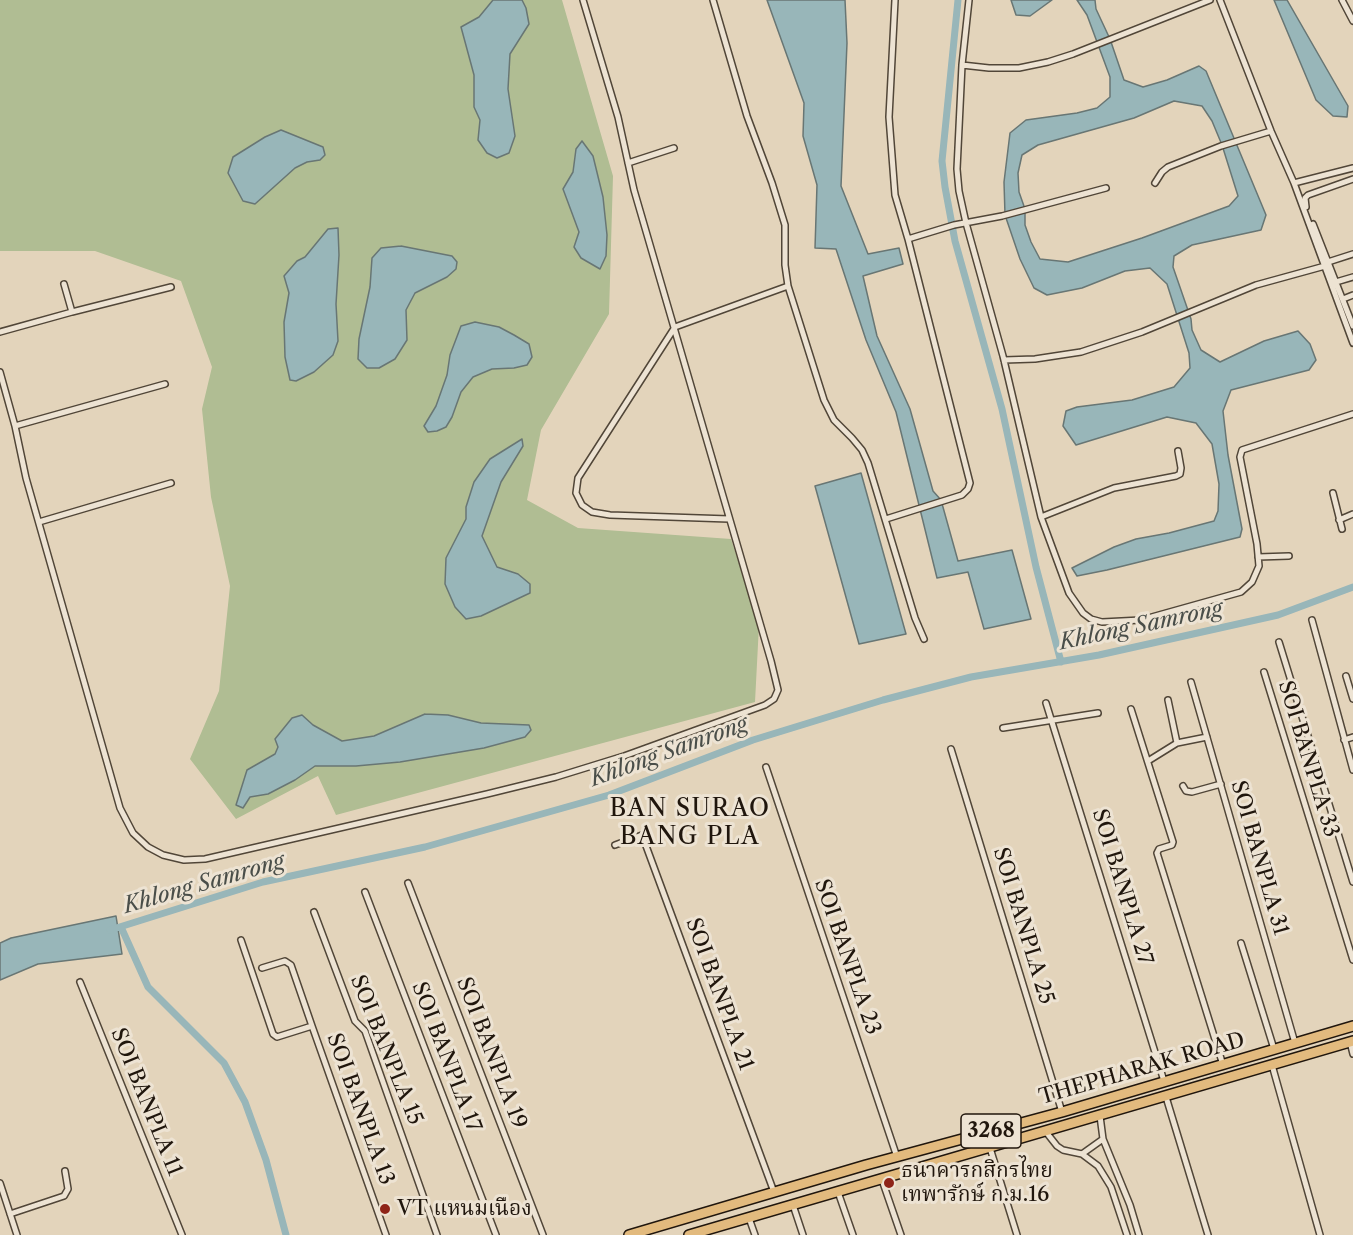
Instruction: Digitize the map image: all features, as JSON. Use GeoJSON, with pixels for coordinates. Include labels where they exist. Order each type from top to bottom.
{"type":"FeatureCollection","features":[{"type":"Feature","properties":{"kind":"main road","name":"THEPHARAK ROAD"},"geometry":{"type":"LineString","coordinates":[[629,1235],[1062,1112],[1353,1026]]}},
{"type":"Feature","properties":{"kind":"main road","name":"THEPHARAK ROAD"},"geometry":{"type":"LineString","coordinates":[[689,1235],[1351,1042]]}},
{"type":"Feature","properties":{"kind":"main road"},"geometry":{"type":"LineString","coordinates":[[1195,1073],[1199,1088]]}},
{"type":"Feature","properties":{"kind":"street"},"geometry":{"type":"LineString","coordinates":[[0,372],[39,522],[124,819],[148,847],[163,855],[184,860],[205,859],[556,777],[624,756],[765,705],[774,699],[778,690],[771,661],[634,190],[618,117],[583,0]]}},
{"type":"Feature","properties":{"kind":"street"},"geometry":{"type":"LineString","coordinates":[[713,0],[747,116],[785,225],[785,265],[788,286],[824,400],[834,420],[862,450],[868,463],[915,618],[924,639]]}},
{"type":"Feature","properties":{"kind":"street"},"geometry":{"type":"LineString","coordinates":[[886,519],[962,495],[970,483],[895,195],[890,125],[895,0]]}},
{"type":"Feature","properties":{"kind":"street"},"geometry":{"type":"LineString","coordinates":[[969,0],[962,65],[957,169],[966,223],[1004,360],[1041,517],[1069,593],[1083,613],[1091,619],[1102,622],[1141,620],[1240,592],[1247,587],[1257,574],[1259,567],[1240,457],[1242,450],[1353,414]]}},
{"type":"Feature","properties":{"kind":"street"},"geometry":{"type":"LineString","coordinates":[[962,65],[989,68],[1028,67],[1065,56],[1210,0]]}},
{"type":"Feature","properties":{"kind":"street"},"geometry":{"type":"LineString","coordinates":[[1221,0],[1271,131],[1353,326]]}},
{"type":"Feature","properties":{"kind":"street"},"geometry":{"type":"LineString","coordinates":[[1342,0],[1353,21]]}},
{"type":"Feature","properties":{"kind":"street"},"geometry":{"type":"LineString","coordinates":[[1155,183],[1164,169],[1221,146],[1271,131]]}},
{"type":"Feature","properties":{"kind":"street"},"geometry":{"type":"LineString","coordinates":[[628,163],[674,148]]}},
{"type":"Feature","properties":{"kind":"street"},"geometry":{"type":"LineString","coordinates":[[1294,183],[1353,168]]}},
{"type":"Feature","properties":{"kind":"street"},"geometry":{"type":"LineString","coordinates":[[1353,179],[1305,198],[1353,343]]}},
{"type":"Feature","properties":{"kind":"street"},"geometry":{"type":"LineString","coordinates":[[908,239],[954,225],[1002,216],[1106,189]]}},
{"type":"Feature","properties":{"kind":"street"},"geometry":{"type":"LineString","coordinates":[[1004,360],[1081,352],[1142,332],[1256,285],[1353,254]]}},
{"type":"Feature","properties":{"kind":"street"},"geometry":{"type":"LineString","coordinates":[[1336,282],[1353,277]]}},
{"type":"Feature","properties":{"kind":"street"},"geometry":{"type":"LineString","coordinates":[[64,284],[72,312]]}},
{"type":"Feature","properties":{"kind":"street"},"geometry":{"type":"LineString","coordinates":[[729,519],[610,515],[592,512],[582,505],[576,493],[578,477],[675,327],[788,286]]}},
{"type":"Feature","properties":{"kind":"street"},"geometry":{"type":"LineString","coordinates":[[0,332],[171,287]]}},
{"type":"Feature","properties":{"kind":"street"},"geometry":{"type":"LineString","coordinates":[[1342,299],[1353,295]]}},
{"type":"Feature","properties":{"kind":"street"},"geometry":{"type":"LineString","coordinates":[[15,426],[165,384]]}},
{"type":"Feature","properties":{"kind":"street"},"geometry":{"type":"LineString","coordinates":[[1041,517],[1114,488],[1176,476],[1180,474],[1181,468],[1178,450]]}},
{"type":"Feature","properties":{"kind":"street"},"geometry":{"type":"LineString","coordinates":[[39,522],[171,483]]}},
{"type":"Feature","properties":{"kind":"street"},"geometry":{"type":"LineString","coordinates":[[1333,493],[1342,529]]}},
{"type":"Feature","properties":{"kind":"street"},"geometry":{"type":"LineString","coordinates":[[1340,520],[1353,514]]}},
{"type":"Feature","properties":{"kind":"street"},"geometry":{"type":"LineString","coordinates":[[1258,557],[1289,556]]}},
{"type":"Feature","properties":{"kind":"street"},"geometry":{"type":"LineString","coordinates":[[1312,620],[1353,770]]}},
{"type":"Feature","properties":{"kind":"street"},"geometry":{"type":"LineString","coordinates":[[1279,642],[1353,882]]}},
{"type":"Feature","properties":{"kind":"street","name":"SOI BANPLA 33"},"geometry":{"type":"LineString","coordinates":[[1264,672],[1353,960]]}},
{"type":"Feature","properties":{"kind":"street"},"geometry":{"type":"LineString","coordinates":[[1346,676],[1353,699]]}},
{"type":"Feature","properties":{"kind":"street","name":"SOI BANPLA 31"},"geometry":{"type":"LineString","coordinates":[[1191,682],[1295,1043]]}},
{"type":"Feature","properties":{"kind":"street"},"geometry":{"type":"LineString","coordinates":[[1168,700],[1177,744]]}},
{"type":"Feature","properties":{"kind":"street","name":"SOI BANPLA 27"},"geometry":{"type":"LineString","coordinates":[[1046,703],[1164,1082]]}},
{"type":"Feature","properties":{"kind":"street"},"geometry":{"type":"LineString","coordinates":[[1131,709],[1173,842],[1172,845],[1159,849],[1157,853],[1222,1065]]}},
{"type":"Feature","properties":{"kind":"street"},"geometry":{"type":"LineString","coordinates":[[1003,728],[1098,713]]}},
{"type":"Feature","properties":{"kind":"street"},"geometry":{"type":"LineString","coordinates":[[1148,761],[1177,744],[1207,737]]}},
{"type":"Feature","properties":{"kind":"street"},"geometry":{"type":"LineString","coordinates":[[1344,740],[1353,737]]}},
{"type":"Feature","properties":{"kind":"street","name":"SOI BANPLA 25"},"geometry":{"type":"LineString","coordinates":[[951,749],[1062,1112]]}},
{"type":"Feature","properties":{"kind":"street","name":"SOI BANPLA 23"},"geometry":{"type":"LineString","coordinates":[[766,767],[897,1157]]}},
{"type":"Feature","properties":{"kind":"street"},"geometry":{"type":"LineString","coordinates":[[1183,786],[1186,791],[1192,792],[1221,784]]}},
{"type":"Feature","properties":{"kind":"street","name":"SOI BANPLA 21"},"geometry":{"type":"LineString","coordinates":[[615,845],[642,835],[774,1192]]}},
{"type":"Feature","properties":{"kind":"street","name":"SOI BANPLA 19"},"geometry":{"type":"LineString","coordinates":[[408,882],[543,1235]]}},
{"type":"Feature","properties":{"kind":"street","name":"SOI BANPLA 17"},"geometry":{"type":"LineString","coordinates":[[365,892],[496,1235]]}},
{"type":"Feature","properties":{"kind":"street","name":"SOI BANPLA 15"},"geometry":{"type":"LineString","coordinates":[[314,912],[355,1021],[365,1031],[437,1235]]}},
{"type":"Feature","properties":{"kind":"street","name":"SOI BANPLA 13"},"geometry":{"type":"LineString","coordinates":[[241,940],[273,1034],[277,1036],[312,1026],[386,1235]]}},
{"type":"Feature","properties":{"kind":"street"},"geometry":{"type":"LineString","coordinates":[[1241,943],[1274,1049]]}},
{"type":"Feature","properties":{"kind":"street"},"geometry":{"type":"LineString","coordinates":[[262,969],[285,961],[291,965],[312,1026]]}},
{"type":"Feature","properties":{"kind":"street","name":"SOI BANPLA 11"},"geometry":{"type":"LineString","coordinates":[[80,982],[182,1235]]}},
{"type":"Feature","properties":{"kind":"street"},"geometry":{"type":"LineString","coordinates":[[1351,1042],[1353,1054]]}},
{"type":"Feature","properties":{"kind":"street"},"geometry":{"type":"LineString","coordinates":[[1272,1065],[1320,1235]]}},
{"type":"Feature","properties":{"kind":"street"},"geometry":{"type":"LineString","coordinates":[[1166,1097],[1208,1235]]}},
{"type":"Feature","properties":{"kind":"street"},"geometry":{"type":"LineString","coordinates":[[1100,1116],[1103,1139],[1109,1157],[1140,1235]]}},
{"type":"Feature","properties":{"kind":"street"},"geometry":{"type":"LineString","coordinates":[[1046,1132],[1063,1150],[1082,1154],[1098,1166],[1111,1186],[1127,1235]]}},
{"type":"Feature","properties":{"kind":"street"},"geometry":{"type":"LineString","coordinates":[[1082,1154],[1103,1139]]}},
{"type":"Feature","properties":{"kind":"street"},"geometry":{"type":"LineString","coordinates":[[990,1148],[1017,1235]]}},
{"type":"Feature","properties":{"kind":"street"},"geometry":{"type":"LineString","coordinates":[[1098,1166],[1109,1157]]}},
{"type":"Feature","properties":{"kind":"street"},"geometry":{"type":"LineString","coordinates":[[10,1214],[64,1197],[68,1189],[65,1171]]}},
{"type":"Feature","properties":{"kind":"street"},"geometry":{"type":"LineString","coordinates":[[882,1180],[901,1235]]}},
{"type":"Feature","properties":{"kind":"street"},"geometry":{"type":"LineString","coordinates":[[0,1183],[17,1235]]}},
{"type":"Feature","properties":{"kind":"street"},"geometry":{"type":"LineString","coordinates":[[838,1192],[853,1235]]}},
{"type":"Feature","properties":{"kind":"street"},"geometry":{"type":"LineString","coordinates":[[793,1205],[803,1235]]}},
{"type":"Feature","properties":{"kind":"street"},"geometry":{"type":"LineString","coordinates":[[749,1218],[755,1235]]}},
{"type":"Feature","properties":{"kind":"green space"},"geometry":{"type":"Polygon","coordinates":[[[0,0],[562,0],[613,176],[609,314],[541,430],[527,500],[578,528],[731,539],[759,625],[755,702],[336,815],[318,776],[236,819],[190,759],[219,691],[230,586],[211,497],[202,409],[212,367],[181,281],[95,251],[0,251],[0,0]]]}},
{"type":"Feature","properties":{"kind":"water"},"geometry":{"type":"Polygon","coordinates":[[[493,0],[522,0],[529,24],[510,54],[508,89],[515,136],[509,153],[497,158],[487,153],[478,140],[480,120],[474,107],[474,75],[461,27],[479,17],[493,0]]]}},
{"type":"Feature","properties":{"kind":"water"},"geometry":{"type":"Polygon","coordinates":[[[767,0],[845,0],[847,43],[841,186],[868,254],[899,248],[903,264],[863,276],[877,336],[910,409],[933,491],[941,500],[958,561],[1012,550],[1031,619],[984,629],[968,572],[937,578],[896,412],[866,340],[836,249],[815,248],[817,185],[803,136],[804,103],[767,0]]]}},
{"type":"Feature","properties":{"kind":"water"},"geometry":{"type":"Polygon","coordinates":[[[1011,0],[1052,0],[1030,16],[1016,15],[1011,0]]]}},
{"type":"Feature","properties":{"kind":"water"},"geometry":{"type":"Polygon","coordinates":[[[1077,0],[1095,0],[1096,9],[1110,39],[1124,80],[1143,87],[1167,80],[1199,66],[1206,71],[1266,215],[1261,230],[1192,245],[1174,256],[1173,267],[1191,319],[1192,330],[1201,350],[1220,362],[1264,341],[1298,331],[1310,344],[1316,360],[1309,370],[1231,390],[1223,411],[1228,455],[1242,529],[1240,537],[1077,576],[1072,568],[1114,547],[1136,539],[1214,521],[1218,511],[1219,484],[1212,444],[1196,423],[1167,417],[1076,445],[1063,426],[1066,411],[1077,407],[1132,400],[1174,387],[1190,368],[1189,353],[1167,284],[1150,268],[1125,271],[1082,288],[1047,295],[1034,288],[1020,259],[1005,215],[1004,182],[1010,133],[1026,120],[1097,108],[1110,97],[1110,77],[1087,15],[1077,0]],[[1174,101],[1134,118],[1038,145],[1022,155],[1018,173],[1019,192],[1025,209],[1025,225],[1040,259],[1068,262],[1229,206],[1238,196],[1222,145],[1212,121],[1202,106],[1174,101]]]}},
{"type":"Feature","properties":{"kind":"water"},"geometry":{"type":"Polygon","coordinates":[[[1274,0],[1287,0],[1348,106],[1347,117],[1333,116],[1316,100],[1274,0]]]}},
{"type":"Feature","properties":{"kind":"water"},"geometry":{"type":"Polygon","coordinates":[[[281,130],[323,147],[325,155],[320,160],[307,162],[295,168],[255,204],[243,201],[228,173],[233,157],[281,130]]]}},
{"type":"Feature","properties":{"kind":"water"},"geometry":{"type":"Polygon","coordinates":[[[582,141],[593,156],[603,197],[607,235],[606,256],[600,269],[581,258],[574,247],[579,232],[563,189],[573,172],[576,149],[582,141]]]}},
{"type":"Feature","properties":{"kind":"water"},"geometry":{"type":"Polygon","coordinates":[[[338,228],[336,304],[338,341],[333,355],[314,372],[296,381],[290,380],[285,357],[284,322],[289,293],[284,276],[297,261],[305,257],[328,229],[338,228]]]}},
{"type":"Feature","properties":{"kind":"water"},"geometry":{"type":"Polygon","coordinates":[[[401,246],[452,256],[457,262],[456,269],[447,277],[415,293],[406,310],[407,340],[395,359],[379,368],[367,368],[358,359],[359,339],[370,287],[372,258],[381,248],[401,246]]]}},
{"type":"Feature","properties":{"kind":"water"},"geometry":{"type":"Polygon","coordinates":[[[475,322],[499,327],[529,344],[532,357],[527,365],[492,369],[473,377],[461,392],[446,427],[428,432],[424,426],[436,406],[447,375],[450,355],[461,326],[475,322]]]}},
{"type":"Feature","properties":{"kind":"water"},"geometry":{"type":"Polygon","coordinates":[[[522,439],[523,446],[501,482],[482,536],[497,567],[518,574],[530,584],[530,593],[481,616],[466,619],[455,607],[445,584],[446,558],[466,519],[466,507],[474,482],[490,459],[522,439]]]}},
{"type":"Feature","properties":{"kind":"water"},"geometry":{"type":"Polygon","coordinates":[[[861,473],[906,634],[859,644],[815,486],[861,473]]]}},
{"type":"Feature","properties":{"kind":"water"},"geometry":{"type":"Polygon","coordinates":[[[425,714],[448,715],[481,723],[529,725],[531,730],[525,737],[484,748],[400,762],[356,766],[315,766],[268,794],[250,797],[243,808],[236,805],[247,770],[275,754],[278,747],[275,739],[292,718],[302,715],[313,725],[342,741],[374,736],[425,714]]]}},
{"type":"Feature","properties":{"kind":"water"},"geometry":{"type":"Polygon","coordinates":[[[116,916],[122,954],[38,964],[0,980],[0,943],[11,938],[116,916]]]}},
{"type":"Feature","properties":{"kind":"waterway"},"geometry":{"type":"LineString","coordinates":[[958,0],[942,161],[945,187],[955,241],[1002,409],[1036,567],[1061,662]]}},
{"type":"Feature","properties":{"kind":"waterway","name":"Khlong Samrong"},"geometry":{"type":"LineString","coordinates":[[110,930],[263,882],[425,847],[609,795],[753,740],[883,700],[971,677],[1099,655],[1278,615],[1353,587]]}},
{"type":"Feature","properties":{"kind":"waterway"},"geometry":{"type":"LineString","coordinates":[[121,927],[148,987],[224,1063],[245,1102],[266,1160],[286,1235]]}},
{"type":"Feature","properties":{"kind":"place","name":"ธนาคารกสิกรไทย เทพารักษ์ ก.ม.16"},"geometry":{"type":"Point","coordinates":[889,1183]}},
{"type":"Feature","properties":{"kind":"place","name":"VT แหนมเนือง"},"geometry":{"type":"Point","coordinates":[385,1209]}},
{"type":"Feature","properties":{"kind":"district","name":"BAN SURAO BANG PLA"},"geometry":{"type":"Point","coordinates":[690,823]}}]}
